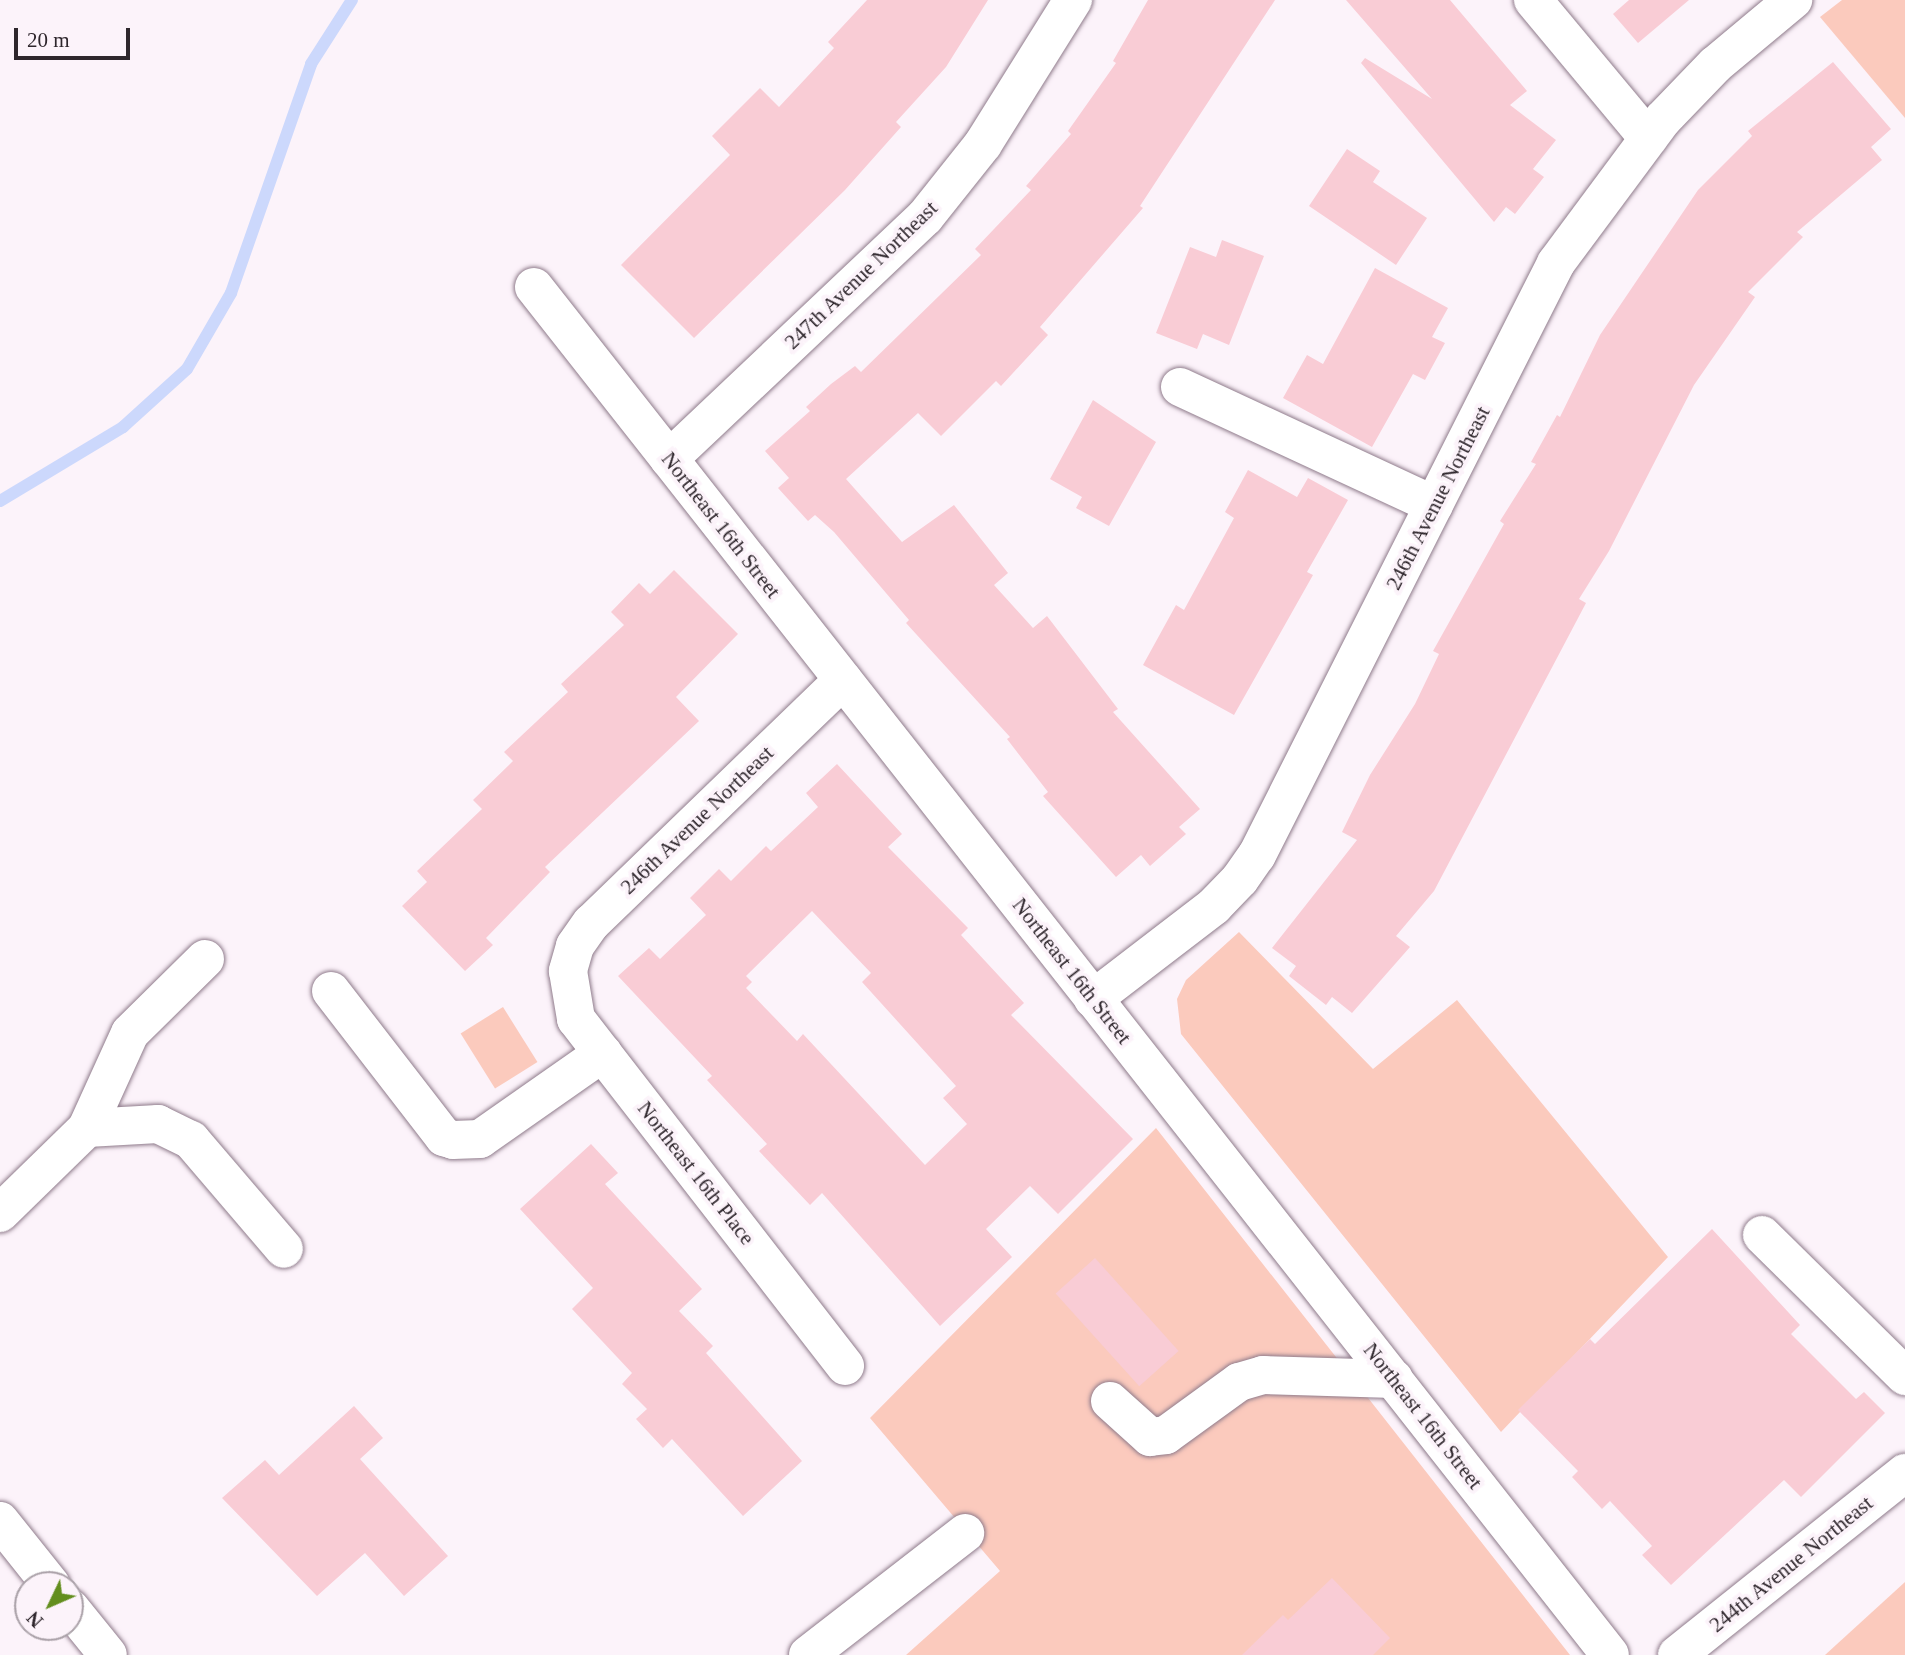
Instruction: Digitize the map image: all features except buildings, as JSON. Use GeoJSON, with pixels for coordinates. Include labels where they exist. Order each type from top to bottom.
{"type":"FeatureCollection","features":[{"type":"Feature","properties":{"kind":"street","name":"247th Avenue Northeast"},"geometry":{"type":"LineString","coordinates":[[669,458],[925,217],[983,144],[1073,0]]}},
{"type":"Feature","properties":{"kind":"street"},"geometry":{"type":"LineString","coordinates":[[1533,0],[1648,138]]}},
{"type":"Feature","properties":{"kind":"street","name":"246th Avenue Northeast"},"geometry":{"type":"LineString","coordinates":[[1093,999],[1214,906],[1256,855],[1556,264],[1648,138],[1715,65],[1793,0]]}},
{"type":"Feature","properties":{"kind":"street","name":"Northeast 16th Street"},"geometry":{"type":"LineString","coordinates":[[534,287],[1610,1655]]}},
{"type":"Feature","properties":{"kind":"street"},"geometry":{"type":"LineString","coordinates":[[1180,387],[1434,505]]}},
{"type":"Feature","properties":{"kind":"street","name":"246th Avenue Northeast"},"geometry":{"type":"LineString","coordinates":[[568,971],[575,946],[591,923],[843,680]]}},
{"type":"Feature","properties":{"kind":"street"},"geometry":{"type":"LineString","coordinates":[[4,1200],[87,1128],[130,1033],[205,959]]}},
{"type":"Feature","properties":{"kind":"street","name":"Northeast 16th Place"},"geometry":{"type":"LineString","coordinates":[[568,971],[576,1019],[845,1366]]}},
{"type":"Feature","properties":{"kind":"street"},"geometry":{"type":"LineString","coordinates":[[331,991],[443,1137],[462,1143],[480,1139],[603,1053]]}},
{"type":"Feature","properties":{"kind":"street"},"geometry":{"type":"LineString","coordinates":[[87,1128],[158,1124],[191,1140],[284,1249]]}},
{"type":"Feature","properties":{"kind":"street"},"geometry":{"type":"LineString","coordinates":[[1762,1235],[1905,1376]]}},
{"type":"Feature","properties":{"kind":"street"},"geometry":{"type":"LineString","coordinates":[[1110,1401],[1150,1437],[1166,1435],[1239,1382],[1263,1375],[1394,1379]]}},
{"type":"Feature","properties":{"kind":"street","name":"244th Avenue Northeast"},"geometry":{"type":"LineString","coordinates":[[1677,1655],[1905,1474]]}},
{"type":"Feature","properties":{"kind":"street"},"geometry":{"type":"LineString","coordinates":[[808,1655],[965,1533]]}},
{"type":"Feature","properties":{"kind":"street"},"geometry":{"type":"LineString","coordinates":[[4,1535],[38,1571]]}},
{"type":"Feature","properties":{"kind":"street"},"geometry":{"type":"LineString","coordinates":[[84,1632],[95,1651]]}},
{"type":"Feature","properties":{"kind":"shaded area"},"geometry":{"type":"Polygon","coordinates":[[[1842,0],[1905,0],[1905,118],[1820,17],[1842,0]]]}},
{"type":"Feature","properties":{"kind":"shaded area"},"geometry":{"type":"Polygon","coordinates":[[[1239,932],[1373,1069],[1457,1000],[1668,1257],[1501,1432],[1181,1034],[1177,999],[1186,980],[1239,932]]]}},
{"type":"Feature","properties":{"kind":"shaded area"},"geometry":{"type":"Polygon","coordinates":[[[503,1007],[537,1062],[495,1089],[461,1033],[503,1007]]]}},
{"type":"Feature","properties":{"kind":"shaded area"},"geometry":{"type":"Polygon","coordinates":[[[1156,1128],[1570,1655],[906,1655],[1000,1571],[870,1418],[1156,1128]]]}},
{"type":"Feature","properties":{"kind":"shaded area"},"geometry":{"type":"Polygon","coordinates":[[[1905,1582],[1905,1655],[1825,1655],[1905,1582]]]}},
{"type":"Feature","properties":{"kind":"waterway"},"geometry":{"type":"LineString","coordinates":[[0,501],[123,427],[187,369],[231,293],[311,64],[352,0]]}}]}
